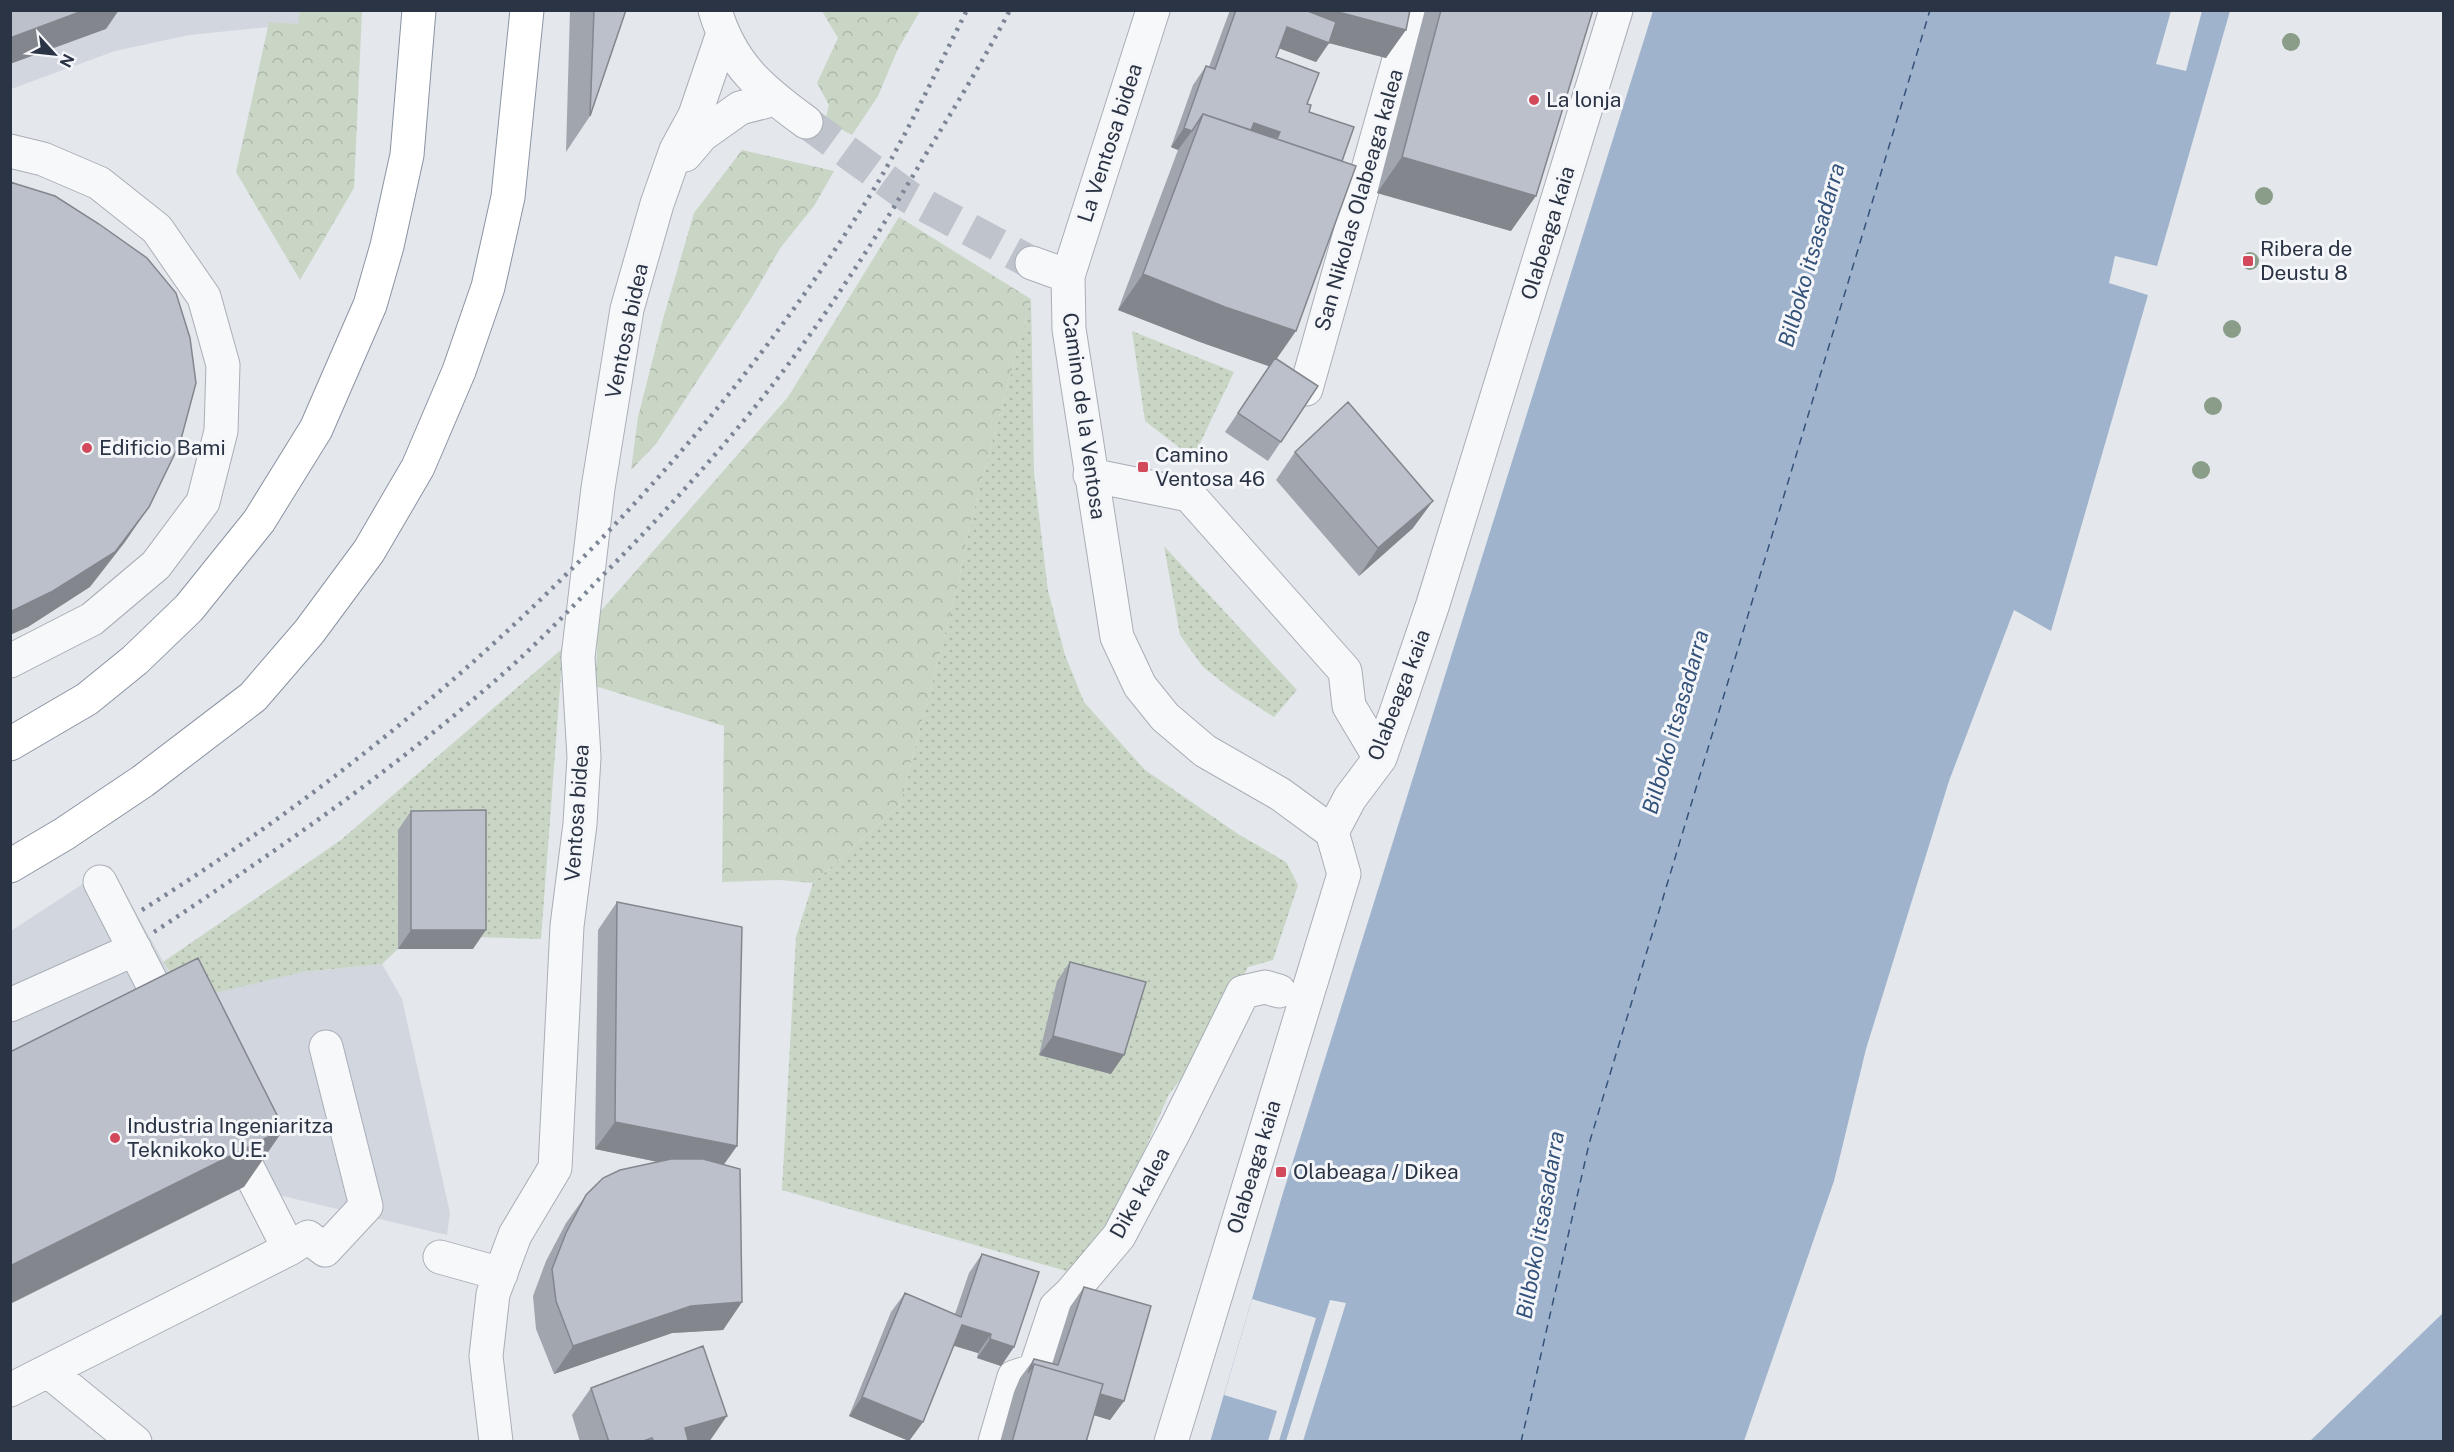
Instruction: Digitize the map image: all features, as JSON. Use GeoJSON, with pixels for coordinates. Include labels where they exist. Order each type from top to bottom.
{"type":"FeatureCollection","features":[{"type":"Feature","properties":{"kind":"highway"},"geometry":{"type":"LineString","coordinates":[[10,744],[87,699],[135,660],[189,608],[260,521],[316,429],[369,306],[387,246],[407,155],[419,10]]}},
{"type":"Feature","properties":{"kind":"highway"},"geometry":{"type":"LineString","coordinates":[[10,866],[64,834],[143,781],[253,697],[309,632],[369,551],[418,467],[459,371],[488,287],[508,197],[527,10]]}},
{"type":"Feature","properties":{"kind":"street","name":"La Ventosa bidea"},"geometry":{"type":"LineString","coordinates":[[1068,276],[1154,10]]}},
{"type":"Feature","properties":{"kind":"street","name":"San Nikolas Olabeaga kalea"},"geometry":{"type":"LineString","coordinates":[[1306,389],[1413,10]]}},
{"type":"Feature","properties":{"kind":"street","name":"Olabeaga kaia"},"geometry":{"type":"LineString","coordinates":[[1171,1442],[1344,874],[1332,832],[1350,798],[1380,758],[1433,604],[1616,10]]}},
{"type":"Feature","properties":{"kind":"street"},"geometry":{"type":"LineString","coordinates":[[719,23],[745,71],[775,99],[806,122]]}},
{"type":"Feature","properties":{"kind":"street","name":"Ventosa bidea"},"geometry":{"type":"LineString","coordinates":[[496,1442],[486,1356],[493,1294],[515,1235],[555,1168],[567,926],[580,824],[584,757],[578,657],[598,488],[627,309],[666,177],[676,150],[695,115],[719,23]]}},
{"type":"Feature","properties":{"kind":"street","name":"Ventosa bidea"},"geometry":{"type":"LineString","coordinates":[[666,177],[702,135],[740,108],[775,99]]}},
{"type":"Feature","properties":{"kind":"street"},"geometry":{"type":"LineString","coordinates":[[10,151],[43,159],[99,183],[157,229],[204,297],[223,365],[221,431],[203,502],[156,565],[92,619],[10,661]]}},
{"type":"Feature","properties":{"kind":"street"},"geometry":{"type":"LineString","coordinates":[[1032,263],[1068,276]]}},
{"type":"Feature","properties":{"kind":"street","name":"Camino de la Ventosa"},"geometry":{"type":"LineString","coordinates":[[1068,276],[1069,329],[1109,594],[1117,637],[1140,686],[1165,717],[1205,751],[1280,794],[1332,832]]}},
{"type":"Feature","properties":{"kind":"street"},"geometry":{"type":"LineString","coordinates":[[1090,475],[1188,495],[1345,671],[1349,706],[1380,758]]}},
{"type":"Feature","properties":{"kind":"street"},"geometry":{"type":"LineString","coordinates":[[100,882],[183,1042]]}},
{"type":"Feature","properties":{"kind":"street"},"geometry":{"type":"LineString","coordinates":[[10,1005],[135,950]]}},
{"type":"Feature","properties":{"kind":"street","name":"Dike kalea"},"geometry":{"type":"LineString","coordinates":[[995,1442],[1014,1377],[1035,1370],[1056,1307],[1071,1293],[1119,1236],[1176,1128],[1243,992],[1265,987],[1279,991]]}},
{"type":"Feature","properties":{"kind":"street"},"geometry":{"type":"LineString","coordinates":[[10,1390],[289,1249],[308,1237],[325,1250],[366,1206],[326,1047]]}},
{"type":"Feature","properties":{"kind":"street"},"geometry":{"type":"LineString","coordinates":[[214,1104],[289,1249]]}},
{"type":"Feature","properties":{"kind":"street"},"geometry":{"type":"LineString","coordinates":[[440,1257],[501,1274]]}},
{"type":"Feature","properties":{"kind":"street"},"geometry":{"type":"LineString","coordinates":[[48,1371],[135,1442]]}},
{"type":"Feature","properties":{"kind":"shaded area"},"geometry":{"type":"Polygon","coordinates":[[[11,11],[300,11],[299,24],[189,35],[115,51],[11,89],[11,11]]]}},
{"type":"Feature","properties":{"kind":"shaded area"},"geometry":{"type":"Polygon","coordinates":[[[110,866],[173,979],[303,972],[382,964],[402,999],[450,1213],[447,1235],[244,1187],[11,1304],[11,931],[110,866]]]}},
{"type":"Feature","properties":{"kind":"green space"},"geometry":{"type":"Polygon","coordinates":[[[300,11],[362,11],[354,188],[300,280],[236,172],[269,22],[298,24],[300,11]]]}},
{"type":"Feature","properties":{"kind":"green space"},"geometry":{"type":"Polygon","coordinates":[[[822,11],[920,11],[897,51],[878,96],[852,135],[825,121],[829,105],[817,83],[838,38],[822,11]]]}},
{"type":"Feature","properties":{"kind":"green space"},"geometry":{"type":"Polygon","coordinates":[[[742,150],[834,171],[814,206],[781,247],[752,297],[656,444],[631,470],[638,417],[663,319],[694,213],[742,150]]]}},
{"type":"Feature","properties":{"kind":"green space"},"geometry":{"type":"Polygon","coordinates":[[[899,217],[1031,299],[969,528],[957,588],[900,805],[813,883],[780,880],[722,882],[724,726],[595,686],[599,613],[788,397],[899,217]]]}},
{"type":"Feature","properties":{"kind":"green space"},"geometry":{"type":"Polygon","coordinates":[[[1031,299],[1034,473],[1048,591],[1065,655],[1084,702],[1145,770],[1238,834],[1286,862],[1298,885],[1273,960],[1248,967],[1204,1050],[1169,1094],[1118,1211],[1077,1274],[782,1190],[796,937],[813,883],[900,805],[957,588],[969,528],[1031,299]]]}},
{"type":"Feature","properties":{"kind":"green space"},"geometry":{"type":"Polygon","coordinates":[[[1132,331],[1234,372],[1193,458],[1145,421],[1132,331]]]}},
{"type":"Feature","properties":{"kind":"green space"},"geometry":{"type":"Polygon","coordinates":[[[1164,546],[1297,690],[1274,717],[1235,692],[1203,667],[1180,635],[1164,546]]]}},
{"type":"Feature","properties":{"kind":"green space"},"geometry":{"type":"Polygon","coordinates":[[[563,648],[541,939],[473,937],[473,830],[398,831],[398,949],[382,964],[303,972],[189,999],[163,962],[341,840],[563,648]]]}},
{"type":"Feature","properties":{"kind":"water","name":"Bilboko itsasadarra"},"geometry":{"type":"Polygon","coordinates":[[[1653,11],[2230,11],[2157,266],[2115,256],[2109,283],[2148,295],[2051,631],[2014,610],[1949,781],[1866,1049],[1834,1181],[1744,1441],[1210,1442],[1283,1193],[1653,11]]]}},
{"type":"Feature","properties":{"kind":"water"},"geometry":{"type":"Polygon","coordinates":[[[2443,1313],[2443,1441],[2310,1441],[2443,1313]]]}},
{"type":"Feature","properties":{"kind":"pier"},"geometry":{"type":"Polygon","coordinates":[[[2171,11],[2202,11],[2186,71],[2156,64],[2171,11]]]}},
{"type":"Feature","properties":{"kind":"pier"},"geometry":{"type":"Polygon","coordinates":[[[1252,1299],[1316,1318],[1279,1441],[1268,1441],[1277,1411],[1224,1395],[1252,1299]]]}},
{"type":"Feature","properties":{"kind":"pier"},"geometry":{"type":"Polygon","coordinates":[[[1330,1300],[1346,1303],[1303,1441],[1286,1441],[1330,1300]]]}},
{"type":"Feature","properties":{"kind":"building"},"geometry":{"type":"Polygon","coordinates":[[[10,10],[85,10],[10,38],[10,10]]]}},
{"type":"Feature","properties":{"kind":"building"},"geometry":{"type":"Polygon","coordinates":[[[594,10],[626,10],[590,116],[594,10]]]}},
{"type":"Feature","properties":{"kind":"building"},"geometry":{"type":"Polygon","coordinates":[[[1236,10],[1305,10],[1336,22],[1329,43],[1287,27],[1276,57],[1319,73],[1307,104],[1311,105],[1309,112],[1354,127],[1342,161],[1277,139],[1280,132],[1254,123],[1251,130],[1203,114],[1192,131],[1184,128],[1206,66],[1215,69],[1236,10]]]}},
{"type":"Feature","properties":{"kind":"building"},"geometry":{"type":"Polygon","coordinates":[[[1334,10],[1410,10],[1406,30],[1334,10]]]}},
{"type":"Feature","properties":{"kind":"building"},"geometry":{"type":"Polygon","coordinates":[[[1441,10],[1593,10],[1536,196],[1402,157],[1441,10]]]}},
{"type":"Feature","properties":{"kind":"building"},"geometry":{"type":"Polygon","coordinates":[[[1203,114],[1356,166],[1296,331],[1225,307],[1143,274],[1203,114]]]}},
{"type":"Feature","properties":{"kind":"building","name":"Edificio Bami"},"geometry":{"type":"Polygon","coordinates":[[[10,182],[55,196],[147,258],[176,293],[190,338],[196,383],[180,443],[149,507],[115,552],[53,591],[10,612],[10,182]]]}},
{"type":"Feature","properties":{"kind":"building"},"geometry":{"type":"Polygon","coordinates":[[[1275,358],[1318,386],[1281,442],[1238,413],[1275,358]]]}},
{"type":"Feature","properties":{"kind":"building"},"geometry":{"type":"Polygon","coordinates":[[[1348,402],[1433,501],[1378,548],[1295,452],[1348,402]]]}},
{"type":"Feature","properties":{"kind":"building"},"geometry":{"type":"Polygon","coordinates":[[[486,810],[486,930],[411,930],[411,811],[486,810]]]}},
{"type":"Feature","properties":{"kind":"building"},"geometry":{"type":"Polygon","coordinates":[[[617,902],[742,927],[737,1146],[615,1122],[617,902]]]}},
{"type":"Feature","properties":{"kind":"building","name":"Industria Ingeniaritza Teknikoko U.E."},"geometry":{"type":"Polygon","coordinates":[[[198,958],[284,1129],[10,1266],[10,1052],[198,958]]]}},
{"type":"Feature","properties":{"kind":"building"},"geometry":{"type":"Polygon","coordinates":[[[1070,962],[1146,982],[1124,1055],[1053,1036],[1070,962]]]}},
{"type":"Feature","properties":{"kind":"building"},"geometry":{"type":"Polygon","coordinates":[[[671,1159],[703,1159],[740,1169],[742,1302],[691,1306],[573,1346],[556,1301],[552,1269],[566,1233],[586,1195],[603,1178],[620,1170],[671,1159]]]}},
{"type":"Feature","properties":{"kind":"building"},"geometry":{"type":"Polygon","coordinates":[[[982,1254],[1039,1272],[1014,1347],[990,1339],[991,1334],[962,1325],[923,1422],[862,1397],[905,1293],[961,1317],[982,1254]]]}},
{"type":"Feature","properties":{"kind":"building"},"geometry":{"type":"Polygon","coordinates":[[[1084,1287],[1151,1306],[1124,1401],[1100,1394],[1103,1384],[1034,1364],[1028,1373],[1034,1359],[1058,1365],[1084,1287]]]}},
{"type":"Feature","properties":{"kind":"building"},"geometry":{"type":"Polygon","coordinates":[[[703,1346],[727,1416],[685,1428],[688,1440],[694,1442],[654,1442],[652,1438],[641,1442],[609,1442],[591,1388],[703,1346]]]}},
{"type":"Feature","properties":{"kind":"building"},"geometry":{"type":"Polygon","coordinates":[[[1034,1364],[1103,1384],[1086,1442],[1012,1442],[1034,1364]]]}},
{"type":"Feature","properties":{"kind":"ferry route"},"geometry":{"type":"LineString","coordinates":[[1521,1442],[1589,1144],[1930,10]]}},
{"type":"Feature","properties":{"kind":"tunnel"},"geometry":{"type":"LineString","coordinates":[[806,122],[909,197],[1032,263]]}},
{"type":"Feature","properties":{"kind":"railway"},"geometry":{"type":"LineString","coordinates":[[142,910],[248,840],[350,765],[448,684],[541,599],[630,508],[713,413],[791,313],[877,184],[904,136],[967,10]]}},
{"type":"Feature","properties":{"kind":"railway"},"geometry":{"type":"LineString","coordinates":[[154,932],[326,814],[449,720],[532,647],[667,508],[754,409],[834,300],[948,119],[1010,10]]}},
{"type":"Feature","properties":{"kind":"place","name":"La lonja"},"geometry":{"type":"Point","coordinates":[1534,100]}},
{"type":"Feature","properties":{"kind":"place","name":"Ribera de Deustu 8"},"geometry":{"type":"Point","coordinates":[2248,261]}},
{"type":"Feature","properties":{"kind":"place","name":"Edificio Bami"},"geometry":{"type":"Point","coordinates":[87,448]}},
{"type":"Feature","properties":{"kind":"place","name":"Camino Ventosa 46"},"geometry":{"type":"Point","coordinates":[1143,467]}},
{"type":"Feature","properties":{"kind":"place","name":"Industria Ingeniaritza Teknikoko U.E."},"geometry":{"type":"Point","coordinates":[115,1138]}},
{"type":"Feature","properties":{"kind":"place","name":"Olabeaga / Dikea"},"geometry":{"type":"Point","coordinates":[1281,1172]}}]}
